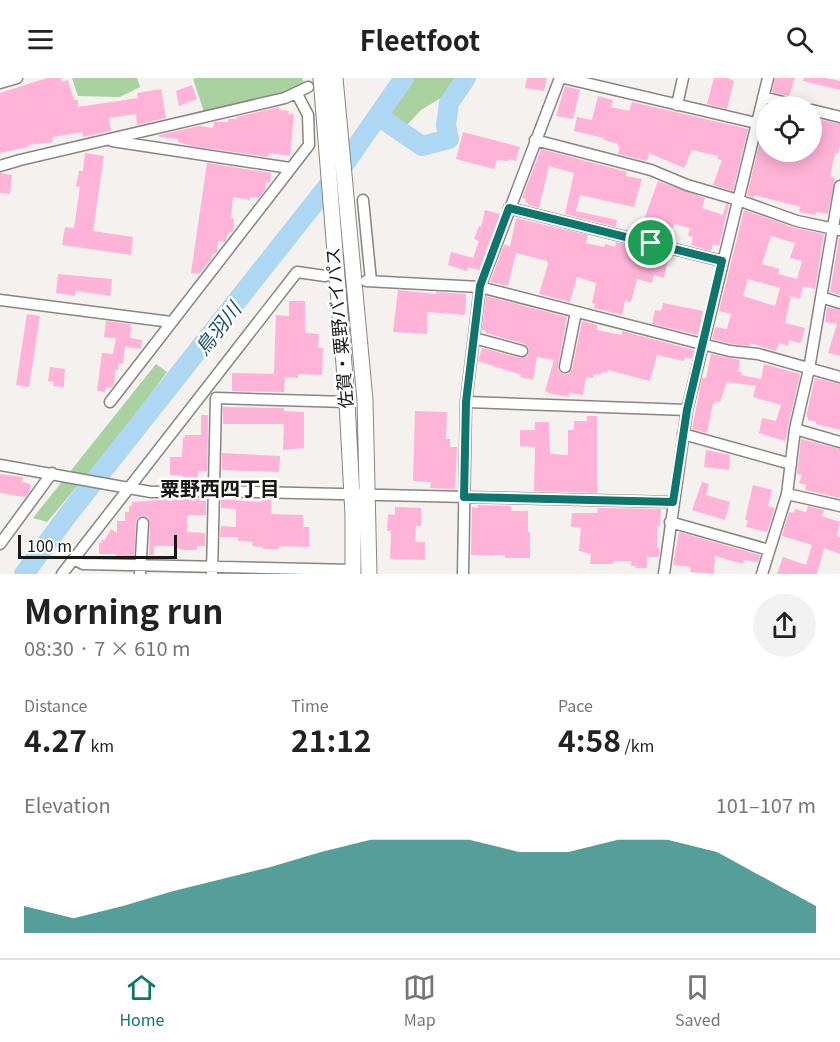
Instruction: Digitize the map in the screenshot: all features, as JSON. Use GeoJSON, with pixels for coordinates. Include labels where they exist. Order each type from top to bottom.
{"type":"FeatureCollection","features":[{"type":"Feature","properties":{"kind":"highway","name":"佐賀・粟野バイパス"},"geometry":{"type":"LineString","coordinates":[[314,82],[324,118],[334,229],[347,402],[353,572]]}},
{"type":"Feature","properties":{"kind":"highway","name":"佐賀・粟野バイパス"},"geometry":{"type":"LineString","coordinates":[[336,86],[364,390],[369,495],[369,574]]}},
{"type":"Feature","properties":{"kind":"street"},"geometry":{"type":"LineString","coordinates":[[0,83],[17,78]]}},
{"type":"Feature","properties":{"kind":"street"},"geometry":{"type":"LineString","coordinates":[[463,574],[466,402],[480,286],[535,140],[562,78],[756,123],[687,410],[664,574]]}},
{"type":"Feature","properties":{"kind":"street"},"geometry":{"type":"LineString","coordinates":[[677,105],[683,78]]}},
{"type":"Feature","properties":{"kind":"street"},"geometry":{"type":"LineString","coordinates":[[763,96],[768,78]]}},
{"type":"Feature","properties":{"kind":"street"},"geometry":{"type":"LineString","coordinates":[[0,166],[297,94],[314,82]]}},
{"type":"Feature","properties":{"kind":"street"},"geometry":{"type":"LineString","coordinates":[[110,402],[309,145],[308,115],[297,94]]}},
{"type":"Feature","properties":{"kind":"street"},"geometry":{"type":"LineString","coordinates":[[822,112],[840,117]]}},
{"type":"Feature","properties":{"kind":"street"},"geometry":{"type":"LineString","coordinates":[[106,140],[290,168]]}},
{"type":"Feature","properties":{"kind":"street"},"geometry":{"type":"LineString","coordinates":[[535,140],[651,170],[687,185],[797,221],[837,229]]}},
{"type":"Feature","properties":{"kind":"street"},"geometry":{"type":"LineString","coordinates":[[762,574],[788,494],[795,429],[837,229],[840,186]]}},
{"type":"Feature","properties":{"kind":"street"},"geometry":{"type":"LineString","coordinates":[[363,200],[369,281],[480,286],[730,351],[758,354],[840,377]]}},
{"type":"Feature","properties":{"kind":"street"},"geometry":{"type":"LineString","coordinates":[[509,208],[722,261]]}},
{"type":"Feature","properties":{"kind":"street"},"geometry":{"type":"LineString","coordinates":[[62,574],[297,272],[325,276]]}},
{"type":"Feature","properties":{"kind":"street"},"geometry":{"type":"LineString","coordinates":[[821,297],[840,303]]}},
{"type":"Feature","properties":{"kind":"street"},"geometry":{"type":"LineString","coordinates":[[0,300],[171,322]]}},
{"type":"Feature","properties":{"kind":"street"},"geometry":{"type":"LineString","coordinates":[[565,367],[576,312]]}},
{"type":"Feature","properties":{"kind":"street"},"geometry":{"type":"LineString","coordinates":[[474,338],[522,351]]}},
{"type":"Feature","properties":{"kind":"street"},"geometry":{"type":"LineString","coordinates":[[211,383],[216,398],[212,570]]}},
{"type":"Feature","properties":{"kind":"street"},"geometry":{"type":"LineString","coordinates":[[216,398],[347,402]]}},
{"type":"Feature","properties":{"kind":"street"},"geometry":{"type":"LineString","coordinates":[[466,402],[687,410]]}},
{"type":"Feature","properties":{"kind":"street"},"geometry":{"type":"LineString","coordinates":[[795,429],[840,442]]}},
{"type":"Feature","properties":{"kind":"street"},"geometry":{"type":"LineString","coordinates":[[683,434],[791,464]]}},
{"type":"Feature","properties":{"kind":"street"},"geometry":{"type":"LineString","coordinates":[[0,465],[151,492],[214,490],[673,502]]}},
{"type":"Feature","properties":{"kind":"street"},"geometry":{"type":"LineString","coordinates":[[0,544],[55,474]]}},
{"type":"Feature","properties":{"kind":"street"},"geometry":{"type":"LineString","coordinates":[[788,494],[840,506]]}},
{"type":"Feature","properties":{"kind":"street"},"geometry":{"type":"LineString","coordinates":[[670,522],[769,550]]}},
{"type":"Feature","properties":{"kind":"street"},"geometry":{"type":"LineString","coordinates":[[140,570],[142,523]]}},
{"type":"Feature","properties":{"kind":"street"},"geometry":{"type":"LineString","coordinates":[[74,559],[100,569],[353,572]]}},
{"type":"Feature","properties":{"kind":"green space"},"geometry":{"type":"Polygon","coordinates":[[[72,78],[137,78],[140,87],[120,97],[78,96],[72,78]]]}},
{"type":"Feature","properties":{"kind":"green space"},"geometry":{"type":"Polygon","coordinates":[[[302,78],[304,82],[281,94],[204,112],[193,79],[302,78]]]}},
{"type":"Feature","properties":{"kind":"green space"},"geometry":{"type":"Polygon","coordinates":[[[410,78],[460,78],[449,93],[421,110],[406,126],[390,115],[410,78]]]}},
{"type":"Feature","properties":{"kind":"green space"},"geometry":{"type":"Polygon","coordinates":[[[156,364],[167,372],[114,443],[47,522],[33,518],[156,364]]]}},
{"type":"Feature","properties":{"kind":"building"},"geometry":{"type":"Polygon","coordinates":[[[47,78],[61,78],[62,82],[68,80],[74,100],[78,100],[78,107],[138,98],[137,93],[161,89],[166,118],[137,125],[136,114],[109,118],[111,131],[83,137],[82,132],[52,137],[53,142],[28,145],[28,147],[0,153],[0,93],[47,78]]]}},
{"type":"Feature","properties":{"kind":"building"},"geometry":{"type":"Polygon","coordinates":[[[527,78],[547,78],[544,91],[525,88],[527,78]]]}},
{"type":"Feature","properties":{"kind":"building"},"geometry":{"type":"Polygon","coordinates":[[[714,78],[727,78],[734,81],[727,109],[707,104],[714,78]]]}},
{"type":"Feature","properties":{"kind":"building"},"geometry":{"type":"Polygon","coordinates":[[[775,78],[795,78],[789,96],[772,92],[775,78]]]}},
{"type":"Feature","properties":{"kind":"building"},"geometry":{"type":"Polygon","coordinates":[[[804,78],[826,78],[840,81],[840,90],[803,81],[804,78]]]}},
{"type":"Feature","properties":{"kind":"building"},"geometry":{"type":"Polygon","coordinates":[[[192,85],[197,99],[179,106],[176,91],[192,85]]]}},
{"type":"Feature","properties":{"kind":"building"},"geometry":{"type":"Polygon","coordinates":[[[565,86],[580,90],[573,119],[556,116],[565,86]]]}},
{"type":"Feature","properties":{"kind":"building"},"geometry":{"type":"Polygon","coordinates":[[[598,96],[613,100],[611,107],[629,111],[632,102],[748,129],[733,191],[713,185],[722,160],[717,159],[718,156],[692,150],[684,168],[649,153],[647,161],[618,154],[620,147],[618,144],[574,131],[577,117],[592,120],[598,96]]]}},
{"type":"Feature","properties":{"kind":"building"},"geometry":{"type":"Polygon","coordinates":[[[279,107],[279,110],[294,114],[290,156],[269,153],[268,157],[192,146],[178,142],[178,139],[159,137],[159,135],[199,126],[213,128],[214,122],[228,122],[228,119],[236,119],[279,107]]]}},
{"type":"Feature","properties":{"kind":"building"},"geometry":{"type":"Polygon","coordinates":[[[822,120],[840,124],[840,145],[838,154],[835,153],[830,177],[835,178],[828,214],[816,212],[815,215],[799,212],[801,207],[747,195],[756,158],[756,162],[822,162],[822,120]]]}},
{"type":"Feature","properties":{"kind":"building"},"geometry":{"type":"Polygon","coordinates":[[[463,132],[520,147],[516,161],[497,160],[494,169],[456,159],[463,132]]]}},
{"type":"Feature","properties":{"kind":"building"},"geometry":{"type":"Polygon","coordinates":[[[541,149],[627,172],[626,176],[642,179],[634,207],[580,195],[576,211],[617,220],[616,227],[565,214],[574,173],[549,166],[539,208],[528,205],[525,202],[526,199],[522,198],[541,149]]]}},
{"type":"Feature","properties":{"kind":"building"},"geometry":{"type":"Polygon","coordinates":[[[85,153],[104,156],[93,231],[133,237],[131,255],[62,245],[65,227],[74,228],[80,187],[76,187],[79,171],[83,171],[85,153]]]}},
{"type":"Feature","properties":{"kind":"building"},"geometry":{"type":"Polygon","coordinates":[[[207,163],[271,173],[270,183],[266,182],[265,190],[259,198],[250,197],[250,200],[233,197],[231,218],[234,219],[233,231],[228,233],[225,242],[218,241],[217,252],[212,255],[199,274],[191,273],[207,163]]]}},
{"type":"Feature","properties":{"kind":"building"},"geometry":{"type":"Polygon","coordinates":[[[0,173],[12,175],[10,194],[0,193],[0,173]]]}},
{"type":"Feature","properties":{"kind":"building"},"geometry":{"type":"Polygon","coordinates":[[[658,181],[705,198],[702,208],[723,215],[726,204],[729,205],[719,246],[713,244],[711,251],[691,245],[693,237],[688,236],[690,228],[674,224],[673,228],[668,227],[664,233],[652,231],[651,236],[643,234],[645,225],[642,225],[658,181]]]}},
{"type":"Feature","properties":{"kind":"building"},"geometry":{"type":"Polygon","coordinates":[[[485,210],[500,214],[479,270],[468,267],[467,271],[448,265],[451,252],[473,258],[479,241],[474,239],[479,226],[481,227],[485,210]]]}},
{"type":"Feature","properties":{"kind":"building"},"geometry":{"type":"Polygon","coordinates":[[[744,210],[795,228],[824,234],[815,289],[803,286],[800,299],[791,296],[785,323],[805,328],[801,342],[789,340],[788,346],[779,343],[776,351],[750,343],[750,346],[712,339],[715,327],[727,329],[731,314],[719,311],[744,210]],[[771,236],[762,264],[780,269],[778,274],[797,279],[802,261],[790,258],[795,243],[771,236]],[[748,279],[743,296],[775,306],[780,288],[748,279]]]}},
{"type":"Feature","properties":{"kind":"building"},"geometry":{"type":"Polygon","coordinates":[[[516,218],[588,235],[586,243],[615,247],[616,242],[648,250],[646,255],[668,260],[664,278],[654,275],[652,283],[637,279],[631,302],[625,301],[622,315],[594,308],[595,304],[592,303],[596,283],[577,277],[570,302],[539,294],[547,261],[516,253],[508,286],[490,282],[504,245],[510,246],[516,218]]]}},
{"type":"Feature","properties":{"kind":"building"},"geometry":{"type":"Polygon","coordinates":[[[840,238],[840,295],[830,292],[840,238]]]}},
{"type":"Feature","properties":{"kind":"building"},"geometry":{"type":"Polygon","coordinates":[[[58,274],[112,279],[110,296],[76,291],[75,296],[56,293],[58,274]]]}},
{"type":"Feature","properties":{"kind":"building"},"geometry":{"type":"Polygon","coordinates":[[[398,290],[466,294],[465,315],[427,312],[427,334],[393,332],[398,290]]]}},
{"type":"Feature","properties":{"kind":"building"},"geometry":{"type":"Polygon","coordinates":[[[486,296],[567,317],[558,366],[558,370],[563,374],[568,374],[572,369],[582,321],[597,325],[597,330],[621,335],[622,331],[694,350],[692,359],[685,357],[684,361],[657,355],[650,381],[608,370],[607,373],[601,372],[601,375],[594,374],[593,378],[586,377],[583,395],[569,393],[569,397],[548,393],[545,391],[554,360],[537,357],[533,380],[478,361],[482,348],[521,358],[527,357],[529,352],[525,344],[482,330],[486,296]]]}},
{"type":"Feature","properties":{"kind":"building"},"geometry":{"type":"Polygon","coordinates":[[[289,301],[305,301],[305,333],[319,334],[318,348],[323,348],[322,375],[298,374],[298,378],[285,377],[284,392],[232,391],[232,373],[274,374],[276,315],[289,316],[289,301]]]}},
{"type":"Feature","properties":{"kind":"building"},"geometry":{"type":"Polygon","coordinates":[[[663,303],[703,311],[698,335],[652,324],[655,310],[661,311],[663,303]]]}},
{"type":"Feature","properties":{"kind":"building"},"geometry":{"type":"Polygon","coordinates":[[[827,307],[840,310],[840,356],[828,353],[837,324],[825,322],[827,307]]]}},
{"type":"Feature","properties":{"kind":"building"},"geometry":{"type":"Polygon","coordinates":[[[27,314],[40,316],[29,387],[16,385],[27,314]]]}},
{"type":"Feature","properties":{"kind":"building"},"geometry":{"type":"Polygon","coordinates":[[[106,321],[131,324],[130,338],[142,340],[141,349],[125,347],[123,364],[119,363],[118,370],[115,370],[114,385],[111,388],[106,387],[105,392],[97,391],[102,353],[113,354],[116,338],[104,337],[106,321]]]}},
{"type":"Feature","properties":{"kind":"building"},"geometry":{"type":"Polygon","coordinates":[[[711,354],[740,360],[738,372],[742,372],[741,375],[761,379],[764,364],[800,374],[785,441],[759,433],[762,418],[776,421],[781,405],[753,397],[756,386],[727,382],[720,402],[713,403],[707,433],[692,429],[702,378],[706,378],[711,354]]]}},
{"type":"Feature","properties":{"kind":"building"},"geometry":{"type":"Polygon","coordinates":[[[50,367],[65,369],[64,387],[53,386],[54,382],[48,381],[50,367]]]}},
{"type":"Feature","properties":{"kind":"building"},"geometry":{"type":"Polygon","coordinates":[[[815,378],[840,384],[840,430],[816,424],[806,417],[815,378]]]}},
{"type":"Feature","properties":{"kind":"building"},"geometry":{"type":"Polygon","coordinates":[[[223,407],[284,408],[284,411],[304,412],[304,448],[283,450],[284,424],[223,424],[223,407]]]}},
{"type":"Feature","properties":{"kind":"building"},"geometry":{"type":"Polygon","coordinates":[[[415,411],[447,412],[446,439],[450,439],[450,447],[457,447],[455,489],[430,488],[431,482],[413,481],[415,411]]]}},
{"type":"Feature","properties":{"kind":"building"},"geometry":{"type":"Polygon","coordinates":[[[201,415],[208,415],[207,471],[198,471],[198,484],[183,484],[183,476],[170,475],[170,457],[182,457],[185,435],[201,435],[201,415]]]}},
{"type":"Feature","properties":{"kind":"building"},"geometry":{"type":"Polygon","coordinates":[[[587,416],[597,416],[597,493],[534,491],[535,447],[520,446],[520,430],[535,430],[535,422],[549,422],[550,454],[568,455],[568,430],[574,430],[574,421],[587,421],[587,416]]]}},
{"type":"Feature","properties":{"kind":"building"},"geometry":{"type":"Polygon","coordinates":[[[801,439],[840,449],[840,498],[805,490],[806,485],[799,483],[802,475],[797,474],[801,439]]]}},
{"type":"Feature","properties":{"kind":"building"},"geometry":{"type":"Polygon","coordinates":[[[706,450],[730,455],[729,470],[704,467],[706,450]]]}},
{"type":"Feature","properties":{"kind":"building"},"geometry":{"type":"Polygon","coordinates":[[[222,453],[280,456],[279,472],[222,470],[222,453]]]}},
{"type":"Feature","properties":{"kind":"building"},"geometry":{"type":"Polygon","coordinates":[[[0,474],[23,477],[22,482],[31,484],[30,491],[25,497],[0,493],[0,474]]]}},
{"type":"Feature","properties":{"kind":"building"},"geometry":{"type":"Polygon","coordinates":[[[702,482],[709,484],[706,495],[730,502],[725,520],[692,510],[702,482]]]}},
{"type":"Feature","properties":{"kind":"building"},"geometry":{"type":"Polygon","coordinates":[[[753,485],[772,490],[768,506],[775,508],[767,532],[746,527],[748,520],[745,520],[753,485]]]}},
{"type":"Feature","properties":{"kind":"building"},"geometry":{"type":"Polygon","coordinates":[[[206,499],[206,515],[187,515],[187,532],[205,533],[205,546],[197,546],[197,550],[184,550],[176,546],[154,546],[154,555],[149,555],[150,523],[148,517],[143,516],[137,518],[136,522],[134,557],[99,554],[99,543],[105,540],[111,529],[117,533],[117,521],[125,521],[125,512],[129,512],[132,502],[206,499]]]}},
{"type":"Feature","properties":{"kind":"building"},"geometry":{"type":"Polygon","coordinates":[[[221,499],[261,502],[261,500],[271,500],[271,514],[303,515],[303,527],[309,527],[309,547],[279,546],[279,549],[263,549],[263,547],[252,546],[253,542],[238,541],[238,537],[220,537],[221,526],[236,527],[236,509],[221,508],[221,499]]]}},
{"type":"Feature","properties":{"kind":"building"},"geometry":{"type":"Polygon","coordinates":[[[478,505],[511,506],[511,511],[528,511],[530,558],[471,555],[472,507],[478,508],[478,505]]]}},
{"type":"Feature","properties":{"kind":"building"},"geometry":{"type":"Polygon","coordinates":[[[808,506],[824,510],[822,516],[840,522],[837,536],[840,537],[840,554],[824,548],[817,574],[777,574],[783,557],[806,565],[812,545],[782,536],[789,512],[794,513],[795,509],[806,512],[808,506]]]}},
{"type":"Feature","properties":{"kind":"building"},"geometry":{"type":"Polygon","coordinates":[[[395,507],[421,508],[421,526],[416,526],[415,542],[425,542],[425,560],[390,559],[391,531],[387,531],[388,514],[395,515],[395,507]]]}},
{"type":"Feature","properties":{"kind":"building"},"geometry":{"type":"Polygon","coordinates":[[[598,508],[661,509],[660,526],[657,526],[659,557],[647,557],[647,568],[635,568],[636,566],[631,566],[631,561],[590,564],[591,554],[579,551],[581,527],[571,527],[572,513],[597,513],[598,508]]]}},
{"type":"Feature","properties":{"kind":"building"},"geometry":{"type":"Polygon","coordinates":[[[679,532],[760,555],[758,562],[744,560],[743,564],[715,556],[714,574],[690,572],[691,567],[673,565],[679,532]]]}},
{"type":"Feature","properties":{"kind":"waterway","name":"鳥羽川"},"geometry":{"type":"LineString","coordinates":[[24,574],[70,512],[339,172],[404,78]]}},
{"type":"Feature","properties":{"kind":"waterway"},"geometry":{"type":"LineString","coordinates":[[378,116],[422,146],[449,139],[446,125],[449,103],[466,78]]}},
{"type":"Feature","properties":{"kind":"district","name":"粟野西四丁目"},"geometry":{"type":"Point","coordinates":[220,487]}},
{"type":"Feature","properties":{"kind":"route"},"geometry":{"type":"LineString","coordinates":[[509,208],[651,243],[722,261],[687,410],[673,502],[464,497],[466,402],[480,286],[509,208]]}}]}
